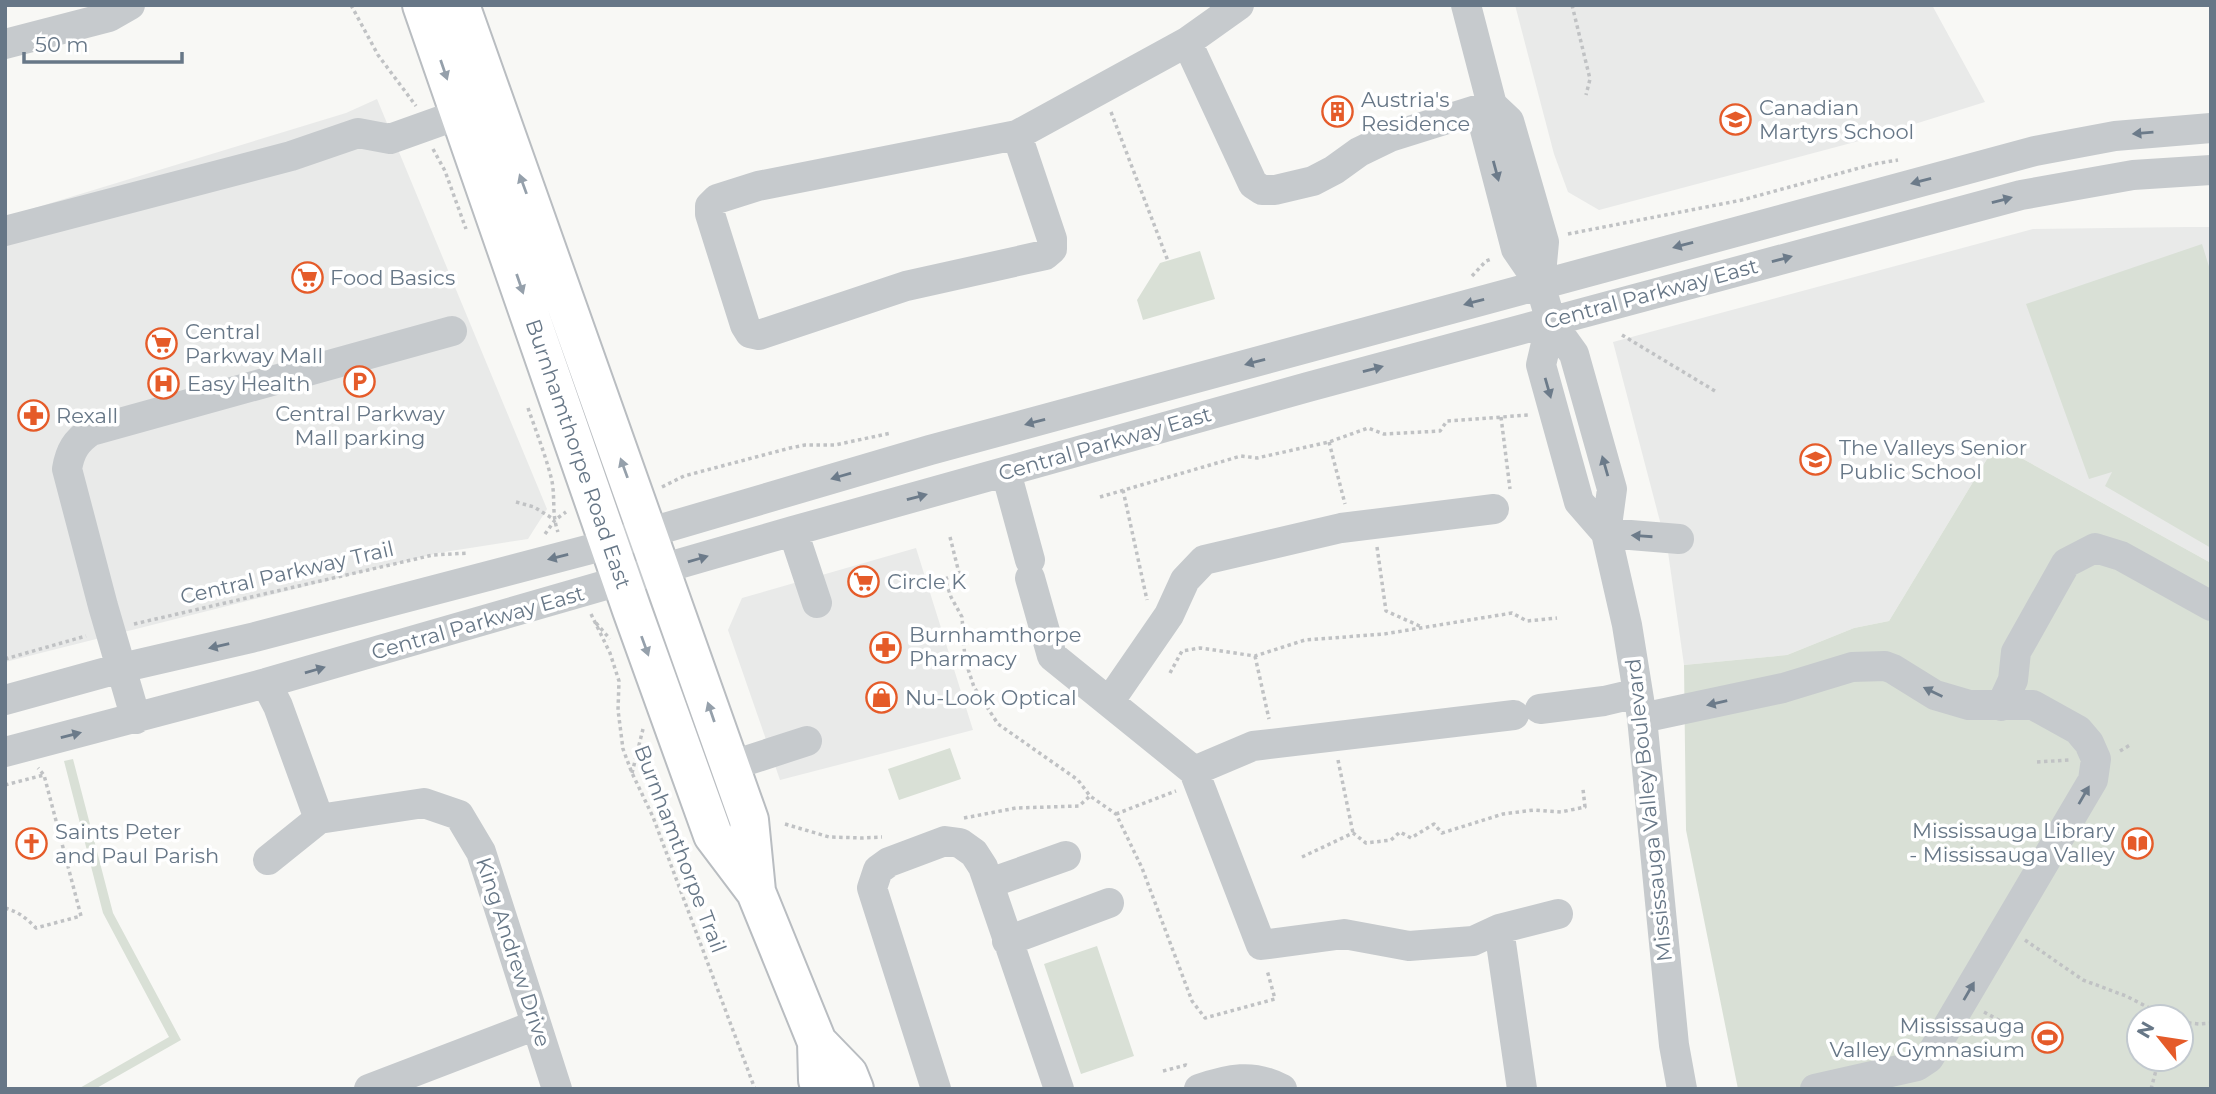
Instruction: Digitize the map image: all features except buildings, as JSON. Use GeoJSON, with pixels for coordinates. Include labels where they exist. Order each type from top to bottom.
{"type":"FeatureCollection","features":[{"type":"Feature","properties":{"kind":"main road","name":"Burnhamthorpe Road East"},"geometry":{"type":"LineString","coordinates":[[422,5],[622,582],[713,835],[756,891],[817,1042],[818,1080],[821,1089]]}},
{"type":"Feature","properties":{"kind":"main road","name":"Burnhamthorpe Road East"},"geometry":{"type":"LineString","coordinates":[[460,5],[749,820],[756,891]]}},
{"type":"Feature","properties":{"kind":"main road","name":"Burnhamthorpe Road East"},"geometry":{"type":"LineString","coordinates":[[817,1042],[848,1074],[854,1089]]}},
{"type":"Feature","properties":{"kind":"street"},"geometry":{"type":"LineString","coordinates":[[5,44],[109,17],[130,5]]}},
{"type":"Feature","properties":{"kind":"street"},"geometry":{"type":"LineString","coordinates":[[1017,135],[1052,239],[1052,249],[1045,255],[906,286],[759,335],[750,333],[744,325],[710,214],[710,206],[717,199],[758,186],[1017,135],[1187,42],[1239,5]]}},
{"type":"Feature","properties":{"kind":"street","name":"Mississauga Valley Boulevard"},"geometry":{"type":"LineString","coordinates":[[1465,5],[1492,105],[1509,121],[1544,242],[1540,284],[1551,321],[1541,365],[1579,502],[1606,533],[1627,625],[1640,706],[1674,1045],[1682,1089]]}},
{"type":"Feature","properties":{"kind":"street"},"geometry":{"type":"LineString","coordinates":[[1187,42],[1253,184],[1262,190],[1275,190],[1312,181],[1334,170],[1359,152],[1390,137],[1492,105]]}},
{"type":"Feature","properties":{"kind":"street"},"geometry":{"type":"LineString","coordinates":[[5,231],[291,156],[358,133],[390,139],[460,114]]}},
{"type":"Feature","properties":{"kind":"street","name":"Central Parkway East"},"geometry":{"type":"LineString","coordinates":[[5,700],[610,544],[930,450],[2035,151],[2115,136],[2211,128]]}},
{"type":"Feature","properties":{"kind":"street","name":"Central Parkway East"},"geometry":{"type":"LineString","coordinates":[[5,752],[267,684],[793,531],[1308,387],[2021,195],[2133,175],[2211,170]]}},
{"type":"Feature","properties":{"kind":"street"},"geometry":{"type":"LineString","coordinates":[[136,719],[67,469],[70,453],[81,438],[101,428],[452,331]]}},
{"type":"Feature","properties":{"kind":"street"},"geometry":{"type":"LineString","coordinates":[[1006,472],[1052,656],[1109,702],[1184,781],[1261,945],[1344,934],[1409,946],[1473,941],[1499,929],[1558,914]]}},
{"type":"Feature","properties":{"kind":"street"},"geometry":{"type":"LineString","coordinates":[[1109,702],[1169,615],[1185,580],[1204,560],[1362,525],[1494,509]]}},
{"type":"Feature","properties":{"kind":"street"},"geometry":{"type":"LineString","coordinates":[[793,531],[817,603]]}},
{"type":"Feature","properties":{"kind":"street"},"geometry":{"type":"LineString","coordinates":[[1606,533],[1679,539]]}},
{"type":"Feature","properties":{"kind":"street"},"geometry":{"type":"LineString","coordinates":[[2001,706],[2013,680],[2016,652],[2067,563],[2095,548],[2121,556],[2211,606]]}},
{"type":"Feature","properties":{"kind":"street"},"geometry":{"type":"LineString","coordinates":[[1184,781],[1253,746],[1604,701],[1640,706],[1783,688],[1852,667],[1868,666],[1893,669],[1935,695],[1969,705],[2033,705],[2078,730],[2089,743],[2096,759],[2093,780],[1929,1058],[1920,1078],[1815,1089]]}},
{"type":"Feature","properties":{"kind":"street"},"geometry":{"type":"LineString","coordinates":[[267,684],[278,706],[319,819],[268,860]]}},
{"type":"Feature","properties":{"kind":"street"},"geometry":{"type":"LineString","coordinates":[[730,766],[807,741]]}},
{"type":"Feature","properties":{"kind":"street","name":"King Andrew Drive"},"geometry":{"type":"LineString","coordinates":[[319,819],[424,803],[459,815],[481,852],[557,1089]]}},
{"type":"Feature","properties":{"kind":"street"},"geometry":{"type":"LineString","coordinates":[[936,1089],[872,888],[878,870],[889,862],[945,841],[960,843],[974,853],[989,883],[1059,1089]]}},
{"type":"Feature","properties":{"kind":"street"},"geometry":{"type":"LineString","coordinates":[[989,883],[1066,856]]}},
{"type":"Feature","properties":{"kind":"street"},"geometry":{"type":"LineString","coordinates":[[1007,940],[1110,903]]}},
{"type":"Feature","properties":{"kind":"street"},"geometry":{"type":"LineString","coordinates":[[1499,929],[1522,1089]]}},
{"type":"Feature","properties":{"kind":"street"},"geometry":{"type":"LineString","coordinates":[[369,1089],[536,1025]]}},
{"type":"Feature","properties":{"kind":"street"},"geometry":{"type":"LineString","coordinates":[[1199,1089],[1220,1082],[1250,1078],[1282,1089]]}},
{"type":"Feature","properties":{"kind":"path"},"geometry":{"type":"LineString","coordinates":[[351,5],[378,55],[414,101]]}},
{"type":"Feature","properties":{"kind":"path"},"geometry":{"type":"LineString","coordinates":[[1572,5],[1590,79],[1586,95]]}},
{"type":"Feature","properties":{"kind":"path"},"geometry":{"type":"LineString","coordinates":[[1102,89],[1168,261]]}},
{"type":"Feature","properties":{"kind":"path"},"geometry":{"type":"LineString","coordinates":[[433,149],[445,171],[467,232]]}},
{"type":"Feature","properties":{"kind":"path"},"geometry":{"type":"LineString","coordinates":[[1622,335],[1715,391]]}},
{"type":"Feature","properties":{"kind":"path"},"geometry":{"type":"LineString","coordinates":[[525,399],[551,477],[557,530]]}},
{"type":"Feature","properties":{"kind":"path"},"geometry":{"type":"LineString","coordinates":[[1100,497],[1241,456],[1257,458],[1329,442],[1368,428],[1384,434],[1440,431],[1447,421],[1538,415]]}},
{"type":"Feature","properties":{"kind":"path"},"geometry":{"type":"LineString","coordinates":[[1494,509],[1512,504],[1501,417]]}},
{"type":"Feature","properties":{"kind":"path"},"geometry":{"type":"LineString","coordinates":[[1329,442],[1362,525],[1386,611],[1424,628]]}},
{"type":"Feature","properties":{"kind":"path"},"geometry":{"type":"LineString","coordinates":[[1123,490],[1148,599],[1142,610]]}},
{"type":"Feature","properties":{"kind":"path"},"geometry":{"type":"LineString","coordinates":[[516,502],[555,520]]}},
{"type":"Feature","properties":{"kind":"path"},"geometry":{"type":"LineString","coordinates":[[543,536],[555,520],[566,512]]}},
{"type":"Feature","properties":{"kind":"path"},"geometry":{"type":"LineString","coordinates":[[950,537],[959,573],[944,579],[962,617],[965,660],[974,687],[999,724],[1078,780],[1090,796],[1116,814],[1142,868],[1192,1001],[1205,1018],[1275,999],[1261,945]]}},
{"type":"Feature","properties":{"kind":"path","name":"Central Parkway Trail"},"geometry":{"type":"LineString","coordinates":[[5,659],[110,630],[433,555],[476,552]]}},
{"type":"Feature","properties":{"kind":"path"},"geometry":{"type":"LineString","coordinates":[[1170,673],[1182,650],[1200,648],[1255,656],[1306,640],[1384,634],[1511,613],[1527,621],[1557,618]]}},
{"type":"Feature","properties":{"kind":"path","name":"Burnhamthorpe Trail"},"geometry":{"type":"LineString","coordinates":[[610,639],[592,619],[610,653],[619,681],[623,749],[653,817],[755,1089]]}},
{"type":"Feature","properties":{"kind":"path"},"geometry":{"type":"LineString","coordinates":[[1255,656],[1275,744]]}},
{"type":"Feature","properties":{"kind":"path"},"geometry":{"type":"LineString","coordinates":[[632,773],[645,723]]}},
{"type":"Feature","properties":{"kind":"path"},"geometry":{"type":"LineString","coordinates":[[1333,736],[1353,833],[1366,843],[1391,840],[1400,832],[1411,838],[1434,824],[1442,834],[1503,814],[1534,810],[1561,812],[1586,807],[1583,789]]}},
{"type":"Feature","properties":{"kind":"path"},"geometry":{"type":"LineString","coordinates":[[5,908],[25,916],[36,928],[81,916],[44,775],[36,766]]}},
{"type":"Feature","properties":{"kind":"path"},"geometry":{"type":"LineString","coordinates":[[5,785],[44,775]]}},
{"type":"Feature","properties":{"kind":"path"},"geometry":{"type":"LineString","coordinates":[[1116,814],[1184,781]]}},
{"type":"Feature","properties":{"kind":"path"},"geometry":{"type":"LineString","coordinates":[[1302,857],[1353,833]]}},
{"type":"Feature","properties":{"kind":"path"},"geometry":{"type":"LineString","coordinates":[[2007,927],[2083,980],[2140,1003]]}},
{"type":"Feature","properties":{"kind":"shaded area","name":"Canadian Martyrs School"},"geometry":{"type":"Polygon","coordinates":[[[1515,5],[1932,5],[1985,102],[1870,138],[1599,210],[1568,192],[1554,154],[1515,5]]]}},
{"type":"Feature","properties":{"kind":"shaded area"},"geometry":{"type":"Polygon","coordinates":[[[377,99],[547,509],[528,539],[438,553],[5,662],[5,217],[346,113],[377,99]]]}},
{"type":"Feature","properties":{"kind":"shaded area","name":"The Valleys Senior Public School"},"geometry":{"type":"Polygon","coordinates":[[[2211,227],[2211,563],[1996,444],[1889,621],[1854,628],[1787,655],[1684,665],[1668,552],[1613,342],[2033,229],[2211,227]]]}},
{"type":"Feature","properties":{"kind":"shaded area"},"geometry":{"type":"Polygon","coordinates":[[[2202,244],[2211,273],[2211,548],[2105,486],[2112,472],[2089,479],[2026,304],[2202,244]]]}},
{"type":"Feature","properties":{"kind":"shaded area"},"geometry":{"type":"Polygon","coordinates":[[[1200,251],[1215,299],[1143,320],[1137,300],[1160,263],[1200,251]]]}},
{"type":"Feature","properties":{"kind":"shaded area"},"geometry":{"type":"Polygon","coordinates":[[[1996,444],[2211,563],[2211,1089],[1738,1089],[1686,830],[1684,665],[1787,655],[1854,628],[1889,621],[1996,444]]]}},
{"type":"Feature","properties":{"kind":"shaded area"},"geometry":{"type":"Polygon","coordinates":[[[916,548],[973,730],[780,780],[728,630],[742,598],[916,548]]]}},
{"type":"Feature","properties":{"kind":"shaded area"},"geometry":{"type":"Polygon","coordinates":[[[950,748],[961,779],[899,800],[888,769],[950,748]]]}},
{"type":"Feature","properties":{"kind":"shaded area"},"geometry":{"type":"Polygon","coordinates":[[[73,759],[113,913],[181,1040],[95,1089],[78,1089],[169,1037],[103,913],[64,761],[73,759]]]}},
{"type":"Feature","properties":{"kind":"shaded area"},"geometry":{"type":"Polygon","coordinates":[[[1097,946],[1134,1056],[1081,1074],[1044,964],[1097,946]]]}},
{"type":"Feature","properties":{"kind":"place","name":"Austria's Residence"},"geometry":{"type":"Point","coordinates":[1338,112]}},
{"type":"Feature","properties":{"kind":"place","name":"Canadian Martyrs School"},"geometry":{"type":"Point","coordinates":[1736,120]}},
{"type":"Feature","properties":{"kind":"place","name":"Food Basics"},"geometry":{"type":"Point","coordinates":[307,278]}},
{"type":"Feature","properties":{"kind":"place","name":"Central Parkway Mall"},"geometry":{"type":"Point","coordinates":[162,344]}},
{"type":"Feature","properties":{"kind":"place","name":"Central Parkway Mall parking"},"geometry":{"type":"Point","coordinates":[360,382]}},
{"type":"Feature","properties":{"kind":"place","name":"Easy Health"},"geometry":{"type":"Point","coordinates":[164,384]}},
{"type":"Feature","properties":{"kind":"place","name":"Rexall"},"geometry":{"type":"Point","coordinates":[33,416]}},
{"type":"Feature","properties":{"kind":"place","name":"The Valleys Senior Public School"},"geometry":{"type":"Point","coordinates":[1816,460]}},
{"type":"Feature","properties":{"kind":"place","name":"Circle K"},"geometry":{"type":"Point","coordinates":[864,582]}},
{"type":"Feature","properties":{"kind":"place","name":"Burnhamthorpe Pharmacy"},"geometry":{"type":"Point","coordinates":[886,647]}},
{"type":"Feature","properties":{"kind":"place","name":"Nu-Look Optical"},"geometry":{"type":"Point","coordinates":[882,698]}},
{"type":"Feature","properties":{"kind":"place","name":"Mississauga Library - Mississauga Valley"},"geometry":{"type":"Point","coordinates":[2138,843]}},
{"type":"Feature","properties":{"kind":"place","name":"Saints Peter and Paul Parish"},"geometry":{"type":"Point","coordinates":[32,844]}},
{"type":"Feature","properties":{"kind":"place","name":"Mississauga Valley Gymnasium"},"geometry":{"type":"Point","coordinates":[2048,1038]}}]}
